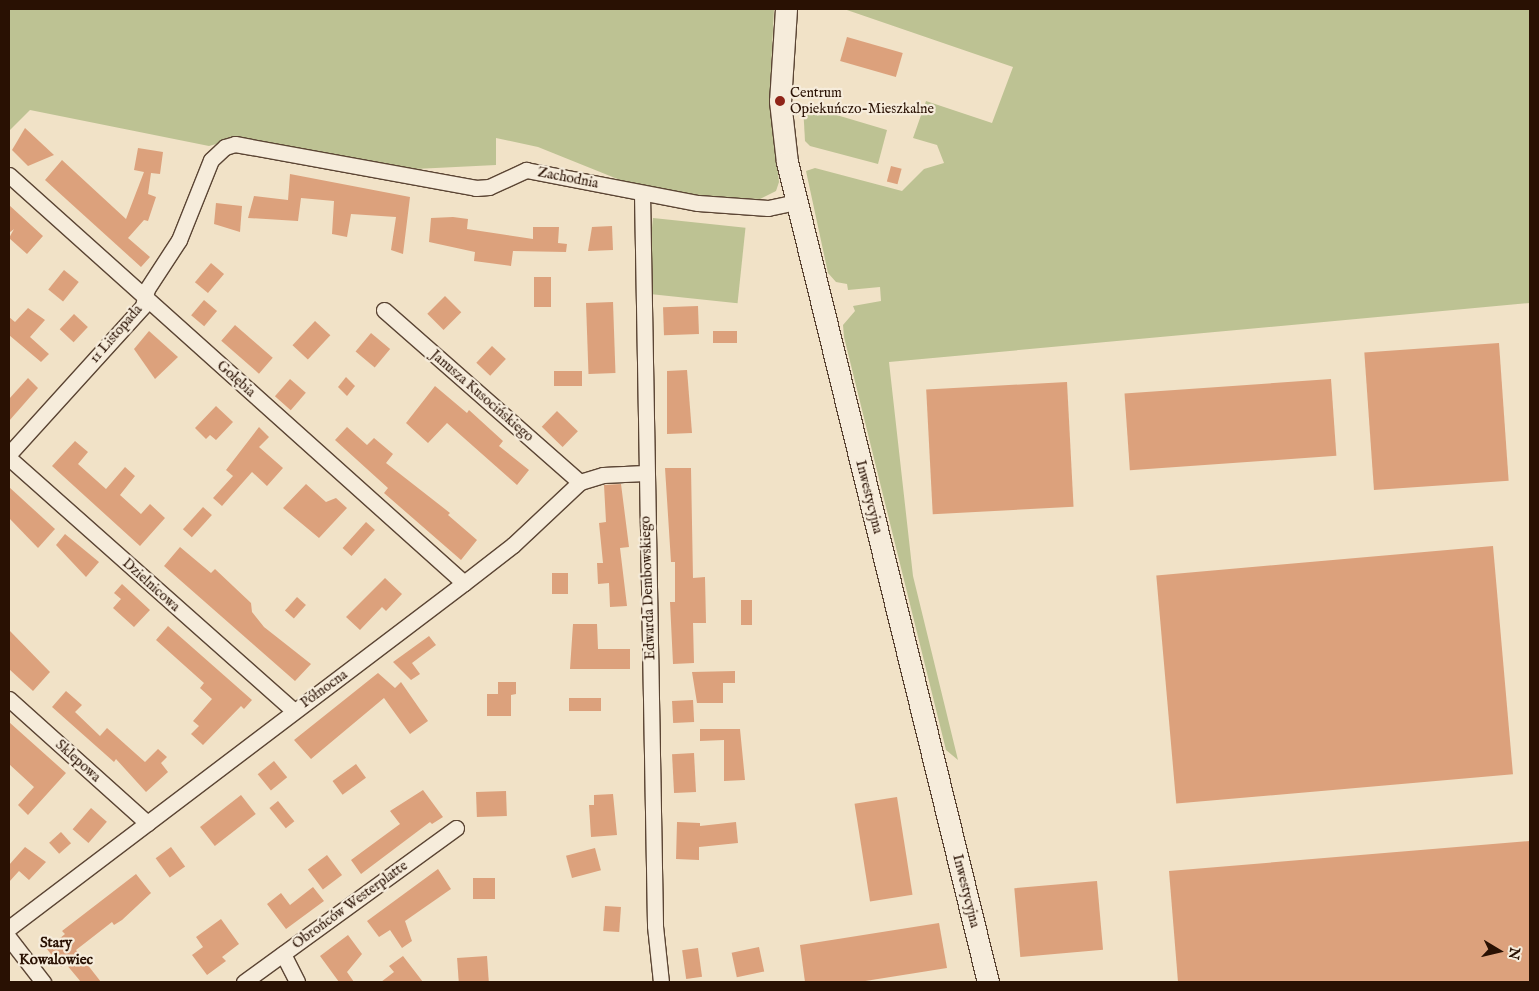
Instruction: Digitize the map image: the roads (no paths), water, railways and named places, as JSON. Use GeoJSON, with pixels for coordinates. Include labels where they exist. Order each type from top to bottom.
{"type":"FeatureCollection","features":[{"type":"Feature","properties":{"kind":"street","name":"Inwestycyjna"},"geometry":{"type":"LineString","coordinates":[[786,9],[780,69],[781,119],[796,202],[988,982]]}},
{"type":"Feature","properties":{"kind":"street","name":"Zachodnia"},"geometry":{"type":"LineString","coordinates":[[226,147],[235,144],[476,188],[489,187],[526,170],[698,203],[768,208],[796,202]]}},
{"type":"Feature","properties":{"kind":"street","name":"11 Listopada"},"geometry":{"type":"LineString","coordinates":[[9,454],[143,306],[146,289],[179,240],[211,160],[226,147]]}},
{"type":"Feature","properties":{"kind":"street","name":"Gołębia"},"geometry":{"type":"LineString","coordinates":[[9,175],[464,583]]}},
{"type":"Feature","properties":{"kind":"street","name":"Edwarda Dembowskiego"},"geometry":{"type":"LineString","coordinates":[[642,193],[655,926],[661,982]]}},
{"type":"Feature","properties":{"kind":"street","name":"Janusza Kusocińskiego"},"geometry":{"type":"LineString","coordinates":[[384,310],[580,482]]}},
{"type":"Feature","properties":{"kind":"street","name":"Dzielnicowa"},"geometry":{"type":"LineString","coordinates":[[9,458],[294,711]]}},
{"type":"Feature","properties":{"kind":"street","name":"Północna"},"geometry":{"type":"LineString","coordinates":[[9,928],[513,545],[580,482],[603,475],[646,473]]}},
{"type":"Feature","properties":{"kind":"street","name":"Sklepowa"},"geometry":{"type":"LineString","coordinates":[[9,699],[147,823]]}},
{"type":"Feature","properties":{"kind":"street","name":"Obrońców Westerplatte"},"geometry":{"type":"LineString","coordinates":[[244,982],[456,828]]}},
{"type":"Feature","properties":{"kind":"street"},"geometry":{"type":"LineString","coordinates":[[9,938],[42,982]]}},
{"type":"Feature","properties":{"kind":"street"},"geometry":{"type":"LineString","coordinates":[[283,954],[297,982]]}},
{"type":"Feature","properties":{"kind":"place","name":"Centrum Opiekuńczo-Mieszkalne"},"geometry":{"type":"Point","coordinates":[780,101]}},
{"type":"Feature","properties":{"kind":"district","name":"Stary Kowalowiec"},"geometry":{"type":"Point","coordinates":[56,950]}}]}
